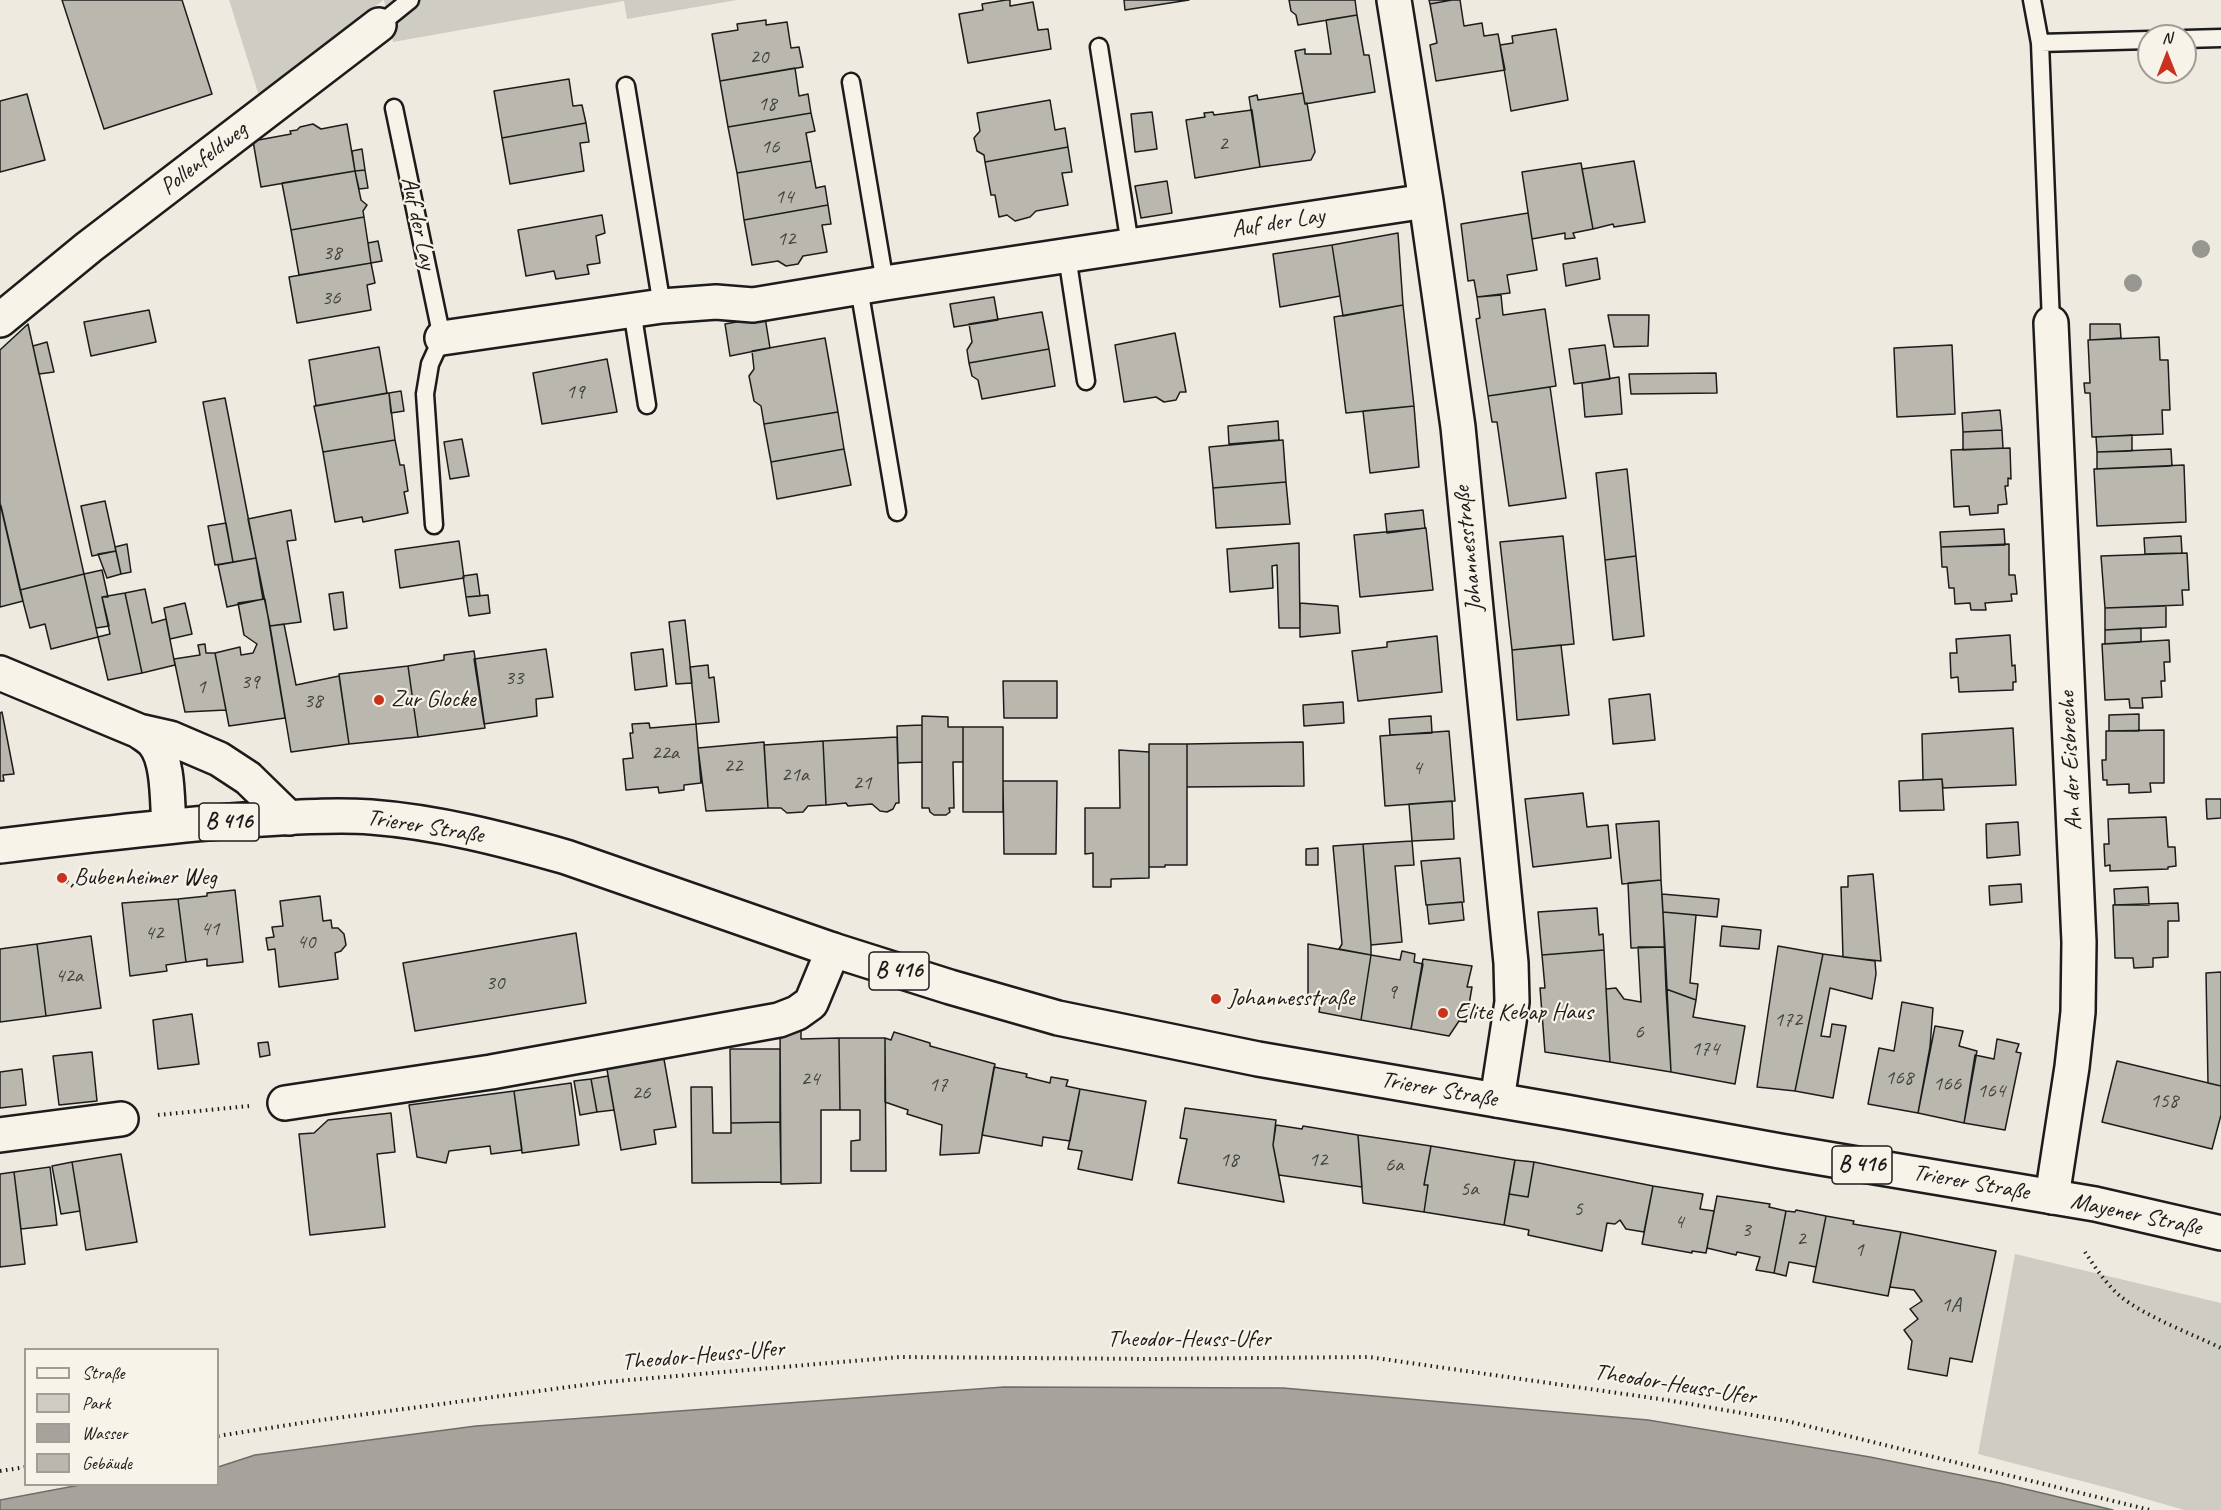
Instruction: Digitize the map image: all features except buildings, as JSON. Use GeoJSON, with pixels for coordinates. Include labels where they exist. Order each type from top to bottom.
{"type":"FeatureCollection","features":[{"type":"Feature","properties":{"kind":"street","name":"Johannesstraße"},"geometry":{"type":"LineString","coordinates":[[1394,0],[1426,201],[1458,427],[1511,963],[1512,1002],[1497,1100]]}},
{"type":"Feature","properties":{"kind":"street","name":"Pollenfeldweg"},"geometry":{"type":"LineString","coordinates":[[0,320],[89,247],[379,25]]}},
{"type":"Feature","properties":{"kind":"street","name":"Auf der Lay"},"geometry":{"type":"LineString","coordinates":[[442,338],[647,308],[716,302],[753,305],[1426,201]]}},
{"type":"Feature","properties":{"kind":"street","name":"An der Eisbreche"},"geometry":{"type":"LineString","coordinates":[[2051,323],[2079,942],[2078,1012],[2052,1197]]}},
{"type":"Feature","properties":{"kind":"street"},"geometry":{"type":"LineString","coordinates":[[0,673],[139,731],[170,738],[219,759],[235,768],[289,818]]}},
{"type":"Feature","properties":{"kind":"street"},"geometry":{"type":"LineString","coordinates":[[139,731],[153,741],[159,750],[163,763],[169,826]]}},
{"type":"Feature","properties":{"kind":"street","name":"Trierer Straße"},"geometry":{"type":"LineString","coordinates":[[0,846],[169,826],[289,818],[340,816],[404,821],[530,846],[833,950],[1058,1018],[1248,1057],[2052,1197]]}},
{"type":"Feature","properties":{"kind":"street"},"geometry":{"type":"LineString","coordinates":[[285,1103],[491,1072],[779,1020],[797,1013],[812,1003],[833,950]]}},
{"type":"Feature","properties":{"kind":"street"},"geometry":{"type":"LineString","coordinates":[[0,1135],[122,1119]]}},
{"type":"Feature","properties":{"kind":"street","name":"Mayener Straße"},"geometry":{"type":"LineString","coordinates":[[2052,1197],[2095,1204],[2221,1233]]}},
{"type":"Feature","properties":{"kind":"lane","name":"Pollenfeldweg"},"geometry":{"type":"LineString","coordinates":[[379,25],[410,0]]}},
{"type":"Feature","properties":{"kind":"lane"},"geometry":{"type":"LineString","coordinates":[[2032,0],[2040,42],[2051,323]]}},
{"type":"Feature","properties":{"kind":"lane"},"geometry":{"type":"LineString","coordinates":[[2197,39],[2221,38]]}},
{"type":"Feature","properties":{"kind":"lane"},"geometry":{"type":"LineString","coordinates":[[2040,42],[2137,40]]}},
{"type":"Feature","properties":{"kind":"lane"},"geometry":{"type":"LineString","coordinates":[[1099,47],[1130,245]]}},
{"type":"Feature","properties":{"kind":"lane"},"geometry":{"type":"LineString","coordinates":[[851,82],[897,512]]}},
{"type":"Feature","properties":{"kind":"lane"},"geometry":{"type":"LineString","coordinates":[[626,86],[647,308],[647,405]]}},
{"type":"Feature","properties":{"kind":"lane","name":"Auf der Lay"},"geometry":{"type":"LineString","coordinates":[[394,108],[442,338]]}},
{"type":"Feature","properties":{"kind":"lane"},"geometry":{"type":"LineString","coordinates":[[1067,256],[1086,381]]}},
{"type":"Feature","properties":{"kind":"lane"},"geometry":{"type":"LineString","coordinates":[[434,525],[425,394],[430,364],[442,338]]}},
{"type":"Feature","properties":{"kind":"path"},"geometry":{"type":"LineString","coordinates":[[62,878],[74,887]]}},
{"type":"Feature","properties":{"kind":"path"},"geometry":{"type":"LineString","coordinates":[[122,1119],[285,1103]]}},
{"type":"Feature","properties":{"kind":"path"},"geometry":{"type":"LineString","coordinates":[[2085,1252],[2104,1280],[2121,1296],[2139,1308],[2221,1348]]}},
{"type":"Feature","properties":{"kind":"path","name":"Theodor-Heuss-Ufer"},"geometry":{"type":"LineString","coordinates":[[219,1436],[606,1382],[900,1357],[1369,1358],[1673,1401],[1787,1421],[2150,1510]]}},
{"type":"Feature","properties":{"kind":"path"},"geometry":{"type":"LineString","coordinates":[[0,1471],[24,1467]]}},
{"type":"Feature","properties":{"kind":"green space"},"geometry":{"type":"Polygon","coordinates":[[[229,0],[383,0],[260,99],[229,0]]]}},
{"type":"Feature","properties":{"kind":"green space"},"geometry":{"type":"Polygon","coordinates":[[[384,0],[737,0],[627,19],[624,1],[393,42],[384,0]]]}},
{"type":"Feature","properties":{"kind":"green space"},"geometry":{"type":"Polygon","coordinates":[[[2015,1254],[2221,1303],[2221,1510],[2184,1510],[1978,1454],[2015,1254]]]}},
{"type":"Feature","properties":{"kind":"water"},"geometry":{"type":"Polygon","coordinates":[[[1004,1387],[1283,1388],[1648,1420],[1870,1457],[2000,1483],[2113,1510],[0,1510],[0,1500],[74,1486],[219,1486],[219,1467],[255,1455],[476,1426],[1004,1387]]]}},
{"type":"Feature","properties":{"kind":"place","name":"Zur Glocke"},"geometry":{"type":"Point","coordinates":[379,700]}},
{"type":"Feature","properties":{"kind":"place","name":"Bubenheimer Weg"},"geometry":{"type":"Point","coordinates":[62,878]}},
{"type":"Feature","properties":{"kind":"place","name":"Johannesstraße"},"geometry":{"type":"Point","coordinates":[1216,999]}},
{"type":"Feature","properties":{"kind":"place","name":"Elite Kebap Haus"},"geometry":{"type":"Point","coordinates":[1443,1013]}}]}
